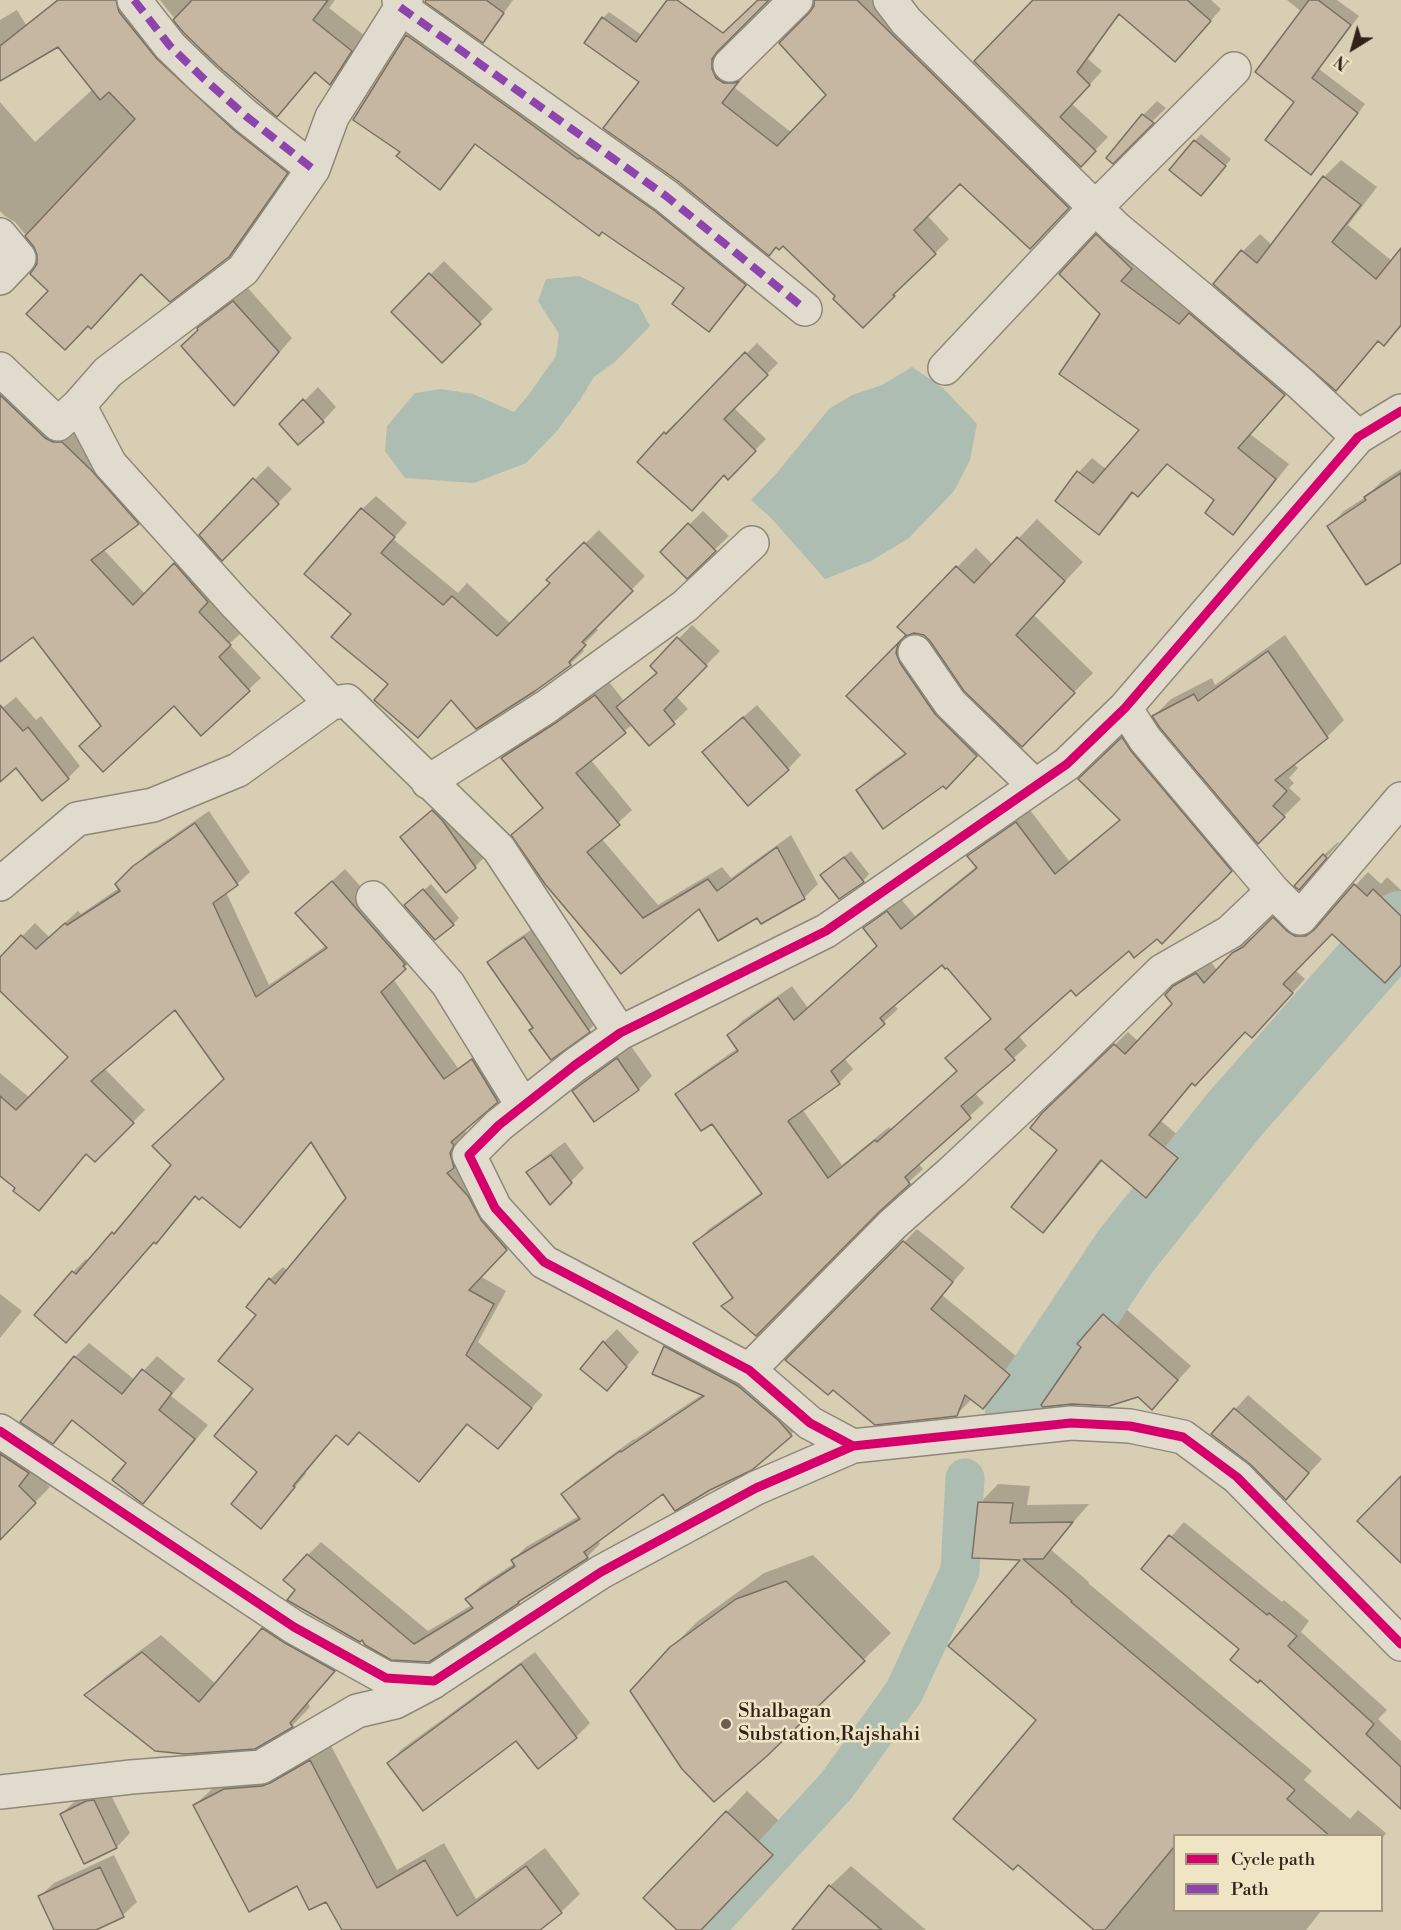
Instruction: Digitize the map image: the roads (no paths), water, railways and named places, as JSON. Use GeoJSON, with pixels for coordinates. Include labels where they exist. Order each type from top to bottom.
{"type":"FeatureCollection","features":[{"type":"Feature","properties":{"kind":"street"},"geometry":{"type":"LineString","coordinates":[[134,0],[170,46],[204,79],[247,117],[313,169]]}},
{"type":"Feature","properties":{"kind":"street"},"geometry":{"type":"LineString","coordinates":[[730,65],[796,0]]}},
{"type":"Feature","properties":{"kind":"street"},"geometry":{"type":"LineString","coordinates":[[890,0],[906,21],[1116,228],[1300,383],[1358,437]]}},
{"type":"Feature","properties":{"kind":"street"},"geometry":{"type":"LineString","coordinates":[[0,369],[58,424],[79,405],[108,372],[243,270],[313,169],[332,117],[402,2],[666,196],[805,309]]}},
{"type":"Feature","properties":{"kind":"street"},"geometry":{"type":"LineString","coordinates":[[945,368],[1095,208],[1234,69]]}},
{"type":"Feature","properties":{"kind":"street"},"geometry":{"type":"LineString","coordinates":[[0,236],[19,258],[0,278]]}},
{"type":"Feature","properties":{"kind":"street"},"geometry":{"type":"LineString","coordinates":[[79,405],[110,464],[234,602],[331,703]]}},
{"type":"Feature","properties":{"kind":"street"},"geometry":{"type":"LineString","coordinates":[[853,1446],[810,1423],[749,1370],[544,1262],[495,1208],[469,1155],[499,1125],[575,1065],[620,1034],[826,931],[1067,764],[1125,708],[1358,437],[1401,411]]}},
{"type":"Feature","properties":{"kind":"street"},"geometry":{"type":"LineString","coordinates":[[429,782],[546,707],[685,606],[752,543]]}},
{"type":"Feature","properties":{"kind":"street"},"geometry":{"type":"LineString","coordinates":[[915,651],[950,703],[1035,786]]}},
{"type":"Feature","properties":{"kind":"street"},"geometry":{"type":"LineString","coordinates":[[2,878],[77,819],[153,805],[238,770],[331,703],[348,701],[499,849],[620,1034]]}},
{"type":"Feature","properties":{"kind":"street"},"geometry":{"type":"LineString","coordinates":[[1125,708],[1145,739],[1273,891],[1300,918],[1401,800]]}},
{"type":"Feature","properties":{"kind":"street"},"geometry":{"type":"LineString","coordinates":[[749,1370],[893,1224],[1063,1068],[1162,971],[1230,932],[1273,891]]}},
{"type":"Feature","properties":{"kind":"street"},"geometry":{"type":"LineString","coordinates":[[373,898],[448,984],[523,1106]]}},
{"type":"Feature","properties":{"kind":"street"},"geometry":{"type":"LineString","coordinates":[[0,1792],[131,1777],[261,1767],[357,1711],[395,1702],[434,1682],[601,1572],[756,1488],[853,1446],[1071,1423],[1130,1426],[1183,1437],[1237,1477],[1401,1644]]}},
{"type":"Feature","properties":{"kind":"street"},"geometry":{"type":"LineString","coordinates":[[0,1431],[312,1639],[386,1678],[434,1682]]}},
{"type":"Feature","properties":{"kind":"waterway"},"geometry":{"type":"LineString","coordinates":[[1019,1411],[1125,1252],[1234,1115],[1401,925]]}},
{"type":"Feature","properties":{"kind":"waterway"},"geometry":{"type":"LineString","coordinates":[[704,1930],[837,1785],[904,1692],[960,1571],[965,1478]]}},
{"type":"Feature","properties":{"kind":"place","name":"Shalbagan Substation,Rajshahi"},"geometry":{"type":"Point","coordinates":[726,1724]}}]}
